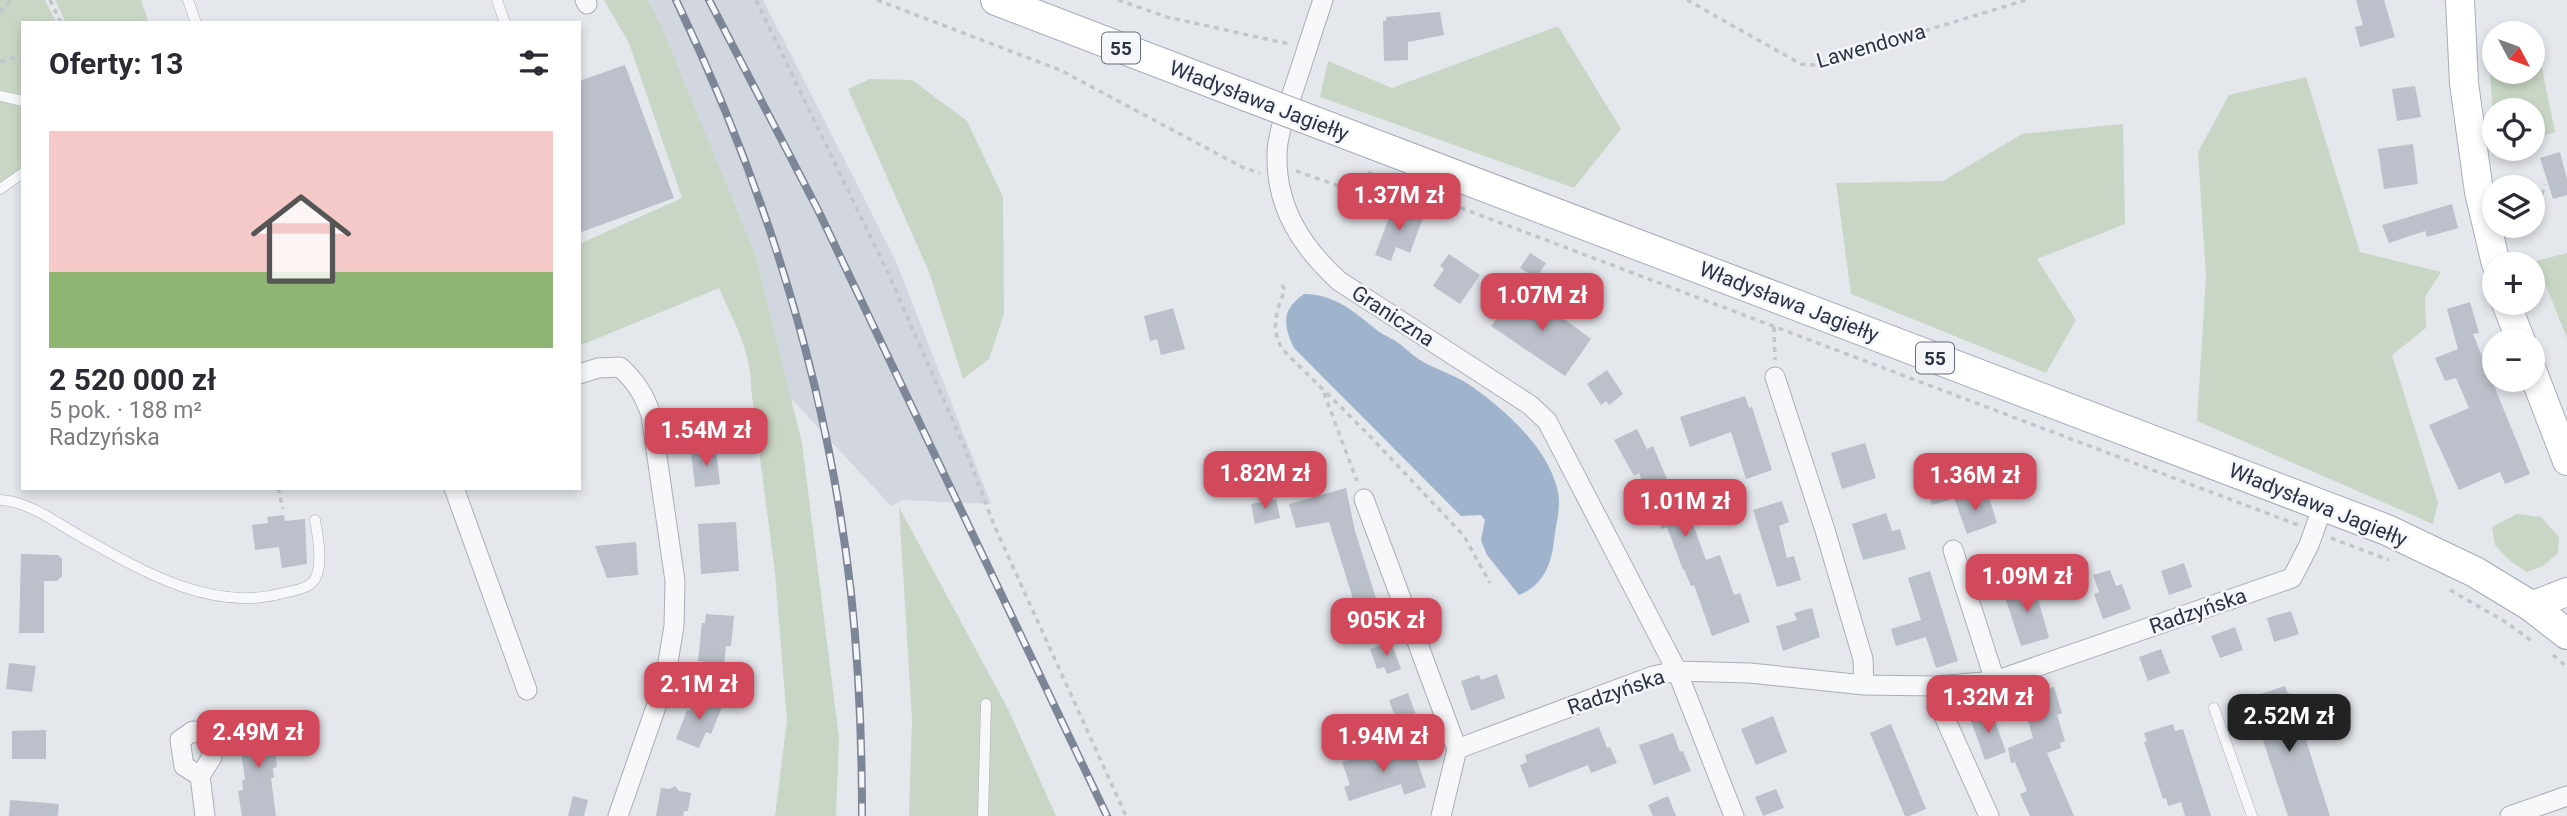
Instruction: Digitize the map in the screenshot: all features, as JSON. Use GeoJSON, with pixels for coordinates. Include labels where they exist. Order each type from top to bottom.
{"type":"FeatureCollection","features":[{"type":"Feature","properties":{"kind":"main road","name":"Władysława Jagiełły"},"geometry":{"type":"LineString","coordinates":[[996,0],[1331,128],[2318,518],[2387,530],[2475,572],[2531,606],[2560,644]]}},
{"type":"Feature","properties":{"kind":"street","name":"Graniczna"},"geometry":{"type":"LineString","coordinates":[[1323,0],[1276,153],[1290,218],[1303,243],[1317,261],[1339,281],[1530,405],[1547,421],[1677,671],[1734,816]]}},
{"type":"Feature","properties":{"kind":"street"},"geometry":{"type":"LineString","coordinates":[[2460,0],[2464,83],[2479,192],[2493,252]]}},
{"type":"Feature","properties":{"kind":"street"},"geometry":{"type":"LineString","coordinates":[[581,373],[620,367],[644,394],[652,415],[675,581],[674,626],[666,674],[618,816]]}},
{"type":"Feature","properties":{"kind":"street"},"geometry":{"type":"LineString","coordinates":[[1775,377],[1825,530],[1863,659],[1864,685]]}},
{"type":"Feature","properties":{"kind":"street"},"geometry":{"type":"LineString","coordinates":[[2540,392],[2567,461]]}},
{"type":"Feature","properties":{"kind":"street"},"geometry":{"type":"LineString","coordinates":[[455,490],[527,690]]}},
{"type":"Feature","properties":{"kind":"street"},"geometry":{"type":"LineString","coordinates":[[1364,499],[1457,749],[1441,816]]}},
{"type":"Feature","properties":{"kind":"street","name":"Radzyńska"},"geometry":{"type":"LineString","coordinates":[[1457,749],[1653,677],[1677,671],[1750,673],[1864,685],[1936,686],[1995,681],[2292,578],[2318,518]]}},
{"type":"Feature","properties":{"kind":"street"},"geometry":{"type":"LineString","coordinates":[[1953,550],[1995,681]]}},
{"type":"Feature","properties":{"kind":"street"},"geometry":{"type":"LineString","coordinates":[[2531,606],[2567,592]]}},
{"type":"Feature","properties":{"kind":"street"},"geometry":{"type":"LineString","coordinates":[[1936,686],[1939,705],[1989,816]]}},
{"type":"Feature","properties":{"kind":"street"},"geometry":{"type":"LineString","coordinates":[[200,776],[205,816]]}},
{"type":"Feature","properties":{"kind":"street"},"geometry":{"type":"LineString","coordinates":[[2510,816],[2567,796]]}},
{"type":"Feature","properties":{"kind":"lane"},"geometry":{"type":"LineString","coordinates":[[188,0],[195,21]]}},
{"type":"Feature","properties":{"kind":"lane"},"geometry":{"type":"LineString","coordinates":[[497,0],[504,21]]}},
{"type":"Feature","properties":{"kind":"lane"},"geometry":{"type":"LineString","coordinates":[[0,96],[21,101]]}},
{"type":"Feature","properties":{"kind":"lane"},"geometry":{"type":"LineString","coordinates":[[0,189],[21,174]]}},
{"type":"Feature","properties":{"kind":"lane"},"geometry":{"type":"LineString","coordinates":[[0,499],[25,506],[48,517],[153,576],[188,588],[246,598],[261,599],[310,585],[318,574],[319,548],[315,520]]}},
{"type":"Feature","properties":{"kind":"lane"},"geometry":{"type":"LineString","coordinates":[[983,816],[986,704]]}},
{"type":"Feature","properties":{"kind":"lane"},"geometry":{"type":"LineString","coordinates":[[2214,708],[2252,816]]}},
{"type":"Feature","properties":{"kind":"path"},"geometry":{"type":"LineString","coordinates":[[0,12],[11,0]]}},
{"type":"Feature","properties":{"kind":"path"},"geometry":{"type":"LineString","coordinates":[[50,0],[60,21]]}},
{"type":"Feature","properties":{"kind":"path"},"geometry":{"type":"LineString","coordinates":[[756,0],[887,271],[964,446],[994,525],[1126,816]]}},
{"type":"Feature","properties":{"kind":"path"},"geometry":{"type":"LineString","coordinates":[[877,0],[1060,70],[1244,168],[1259,173],[1292,170],[1362,194],[1369,173],[1774,327],[2318,518],[2396,563]]}},
{"type":"Feature","properties":{"kind":"path"},"geometry":{"type":"LineString","coordinates":[[1118,0],[1167,18],[1307,48]]}},
{"type":"Feature","properties":{"kind":"path","name":"Lawendowa"},"geometry":{"type":"LineString","coordinates":[[1687,0],[1801,64],[1813,65],[2026,0]]}},
{"type":"Feature","properties":{"kind":"path"},"geometry":{"type":"LineString","coordinates":[[0,61],[21,56]]}},
{"type":"Feature","properties":{"kind":"path"},"geometry":{"type":"LineString","coordinates":[[1282,285],[1284,290],[1275,318],[1275,338],[1283,351],[1464,536],[1490,583]]}},
{"type":"Feature","properties":{"kind":"path"},"geometry":{"type":"LineString","coordinates":[[1774,327],[1775,377]]}},
{"type":"Feature","properties":{"kind":"path"},"geometry":{"type":"LineString","coordinates":[[1323,391],[1364,499]]}},
{"type":"Feature","properties":{"kind":"path"},"geometry":{"type":"LineString","coordinates":[[278,490],[282,509]]}},
{"type":"Feature","properties":{"kind":"path"},"geometry":{"type":"LineString","coordinates":[[2441,585],[2533,641]]}},
{"type":"Feature","properties":{"kind":"path"},"geometry":{"type":"LineString","coordinates":[[2560,644],[2567,667]]}},
{"type":"Feature","properties":{"kind":"shaded area"},"geometry":{"type":"Polygon","coordinates":[[[613,0],[763,0],[895,259],[991,504],[903,500],[891,506],[750,354],[613,0]]]}},
{"type":"Feature","properties":{"kind":"green space"},"geometry":{"type":"Polygon","coordinates":[[[0,0],[45,0],[56,21],[21,21],[21,171],[0,183],[0,0]]]}},
{"type":"Feature","properties":{"kind":"green space"},"geometry":{"type":"Polygon","coordinates":[[[55,0],[141,0],[148,21],[65,21],[55,0]]]}},
{"type":"Feature","properties":{"kind":"green space"},"geometry":{"type":"Polygon","coordinates":[[[604,0],[648,0],[755,254],[802,443],[839,738],[836,816],[775,816],[787,720],[775,573],[748,362],[741,337],[719,288],[581,345],[581,243],[682,198],[629,43],[604,0]]]}},
{"type":"Feature","properties":{"kind":"green space"},"geometry":{"type":"Polygon","coordinates":[[[1558,26],[1621,129],[1574,188],[1320,97],[1328,61],[1392,88],[1558,26]]]}},
{"type":"Feature","properties":{"kind":"green space"},"geometry":{"type":"Polygon","coordinates":[[[2306,77],[2360,252],[2441,272],[2425,297],[2426,328],[2392,355],[2438,503],[2433,524],[2197,421],[2206,276],[2198,152],[2229,95],[2306,77]]]}},
{"type":"Feature","properties":{"kind":"green space"},"geometry":{"type":"Polygon","coordinates":[[[870,79],[912,80],[967,121],[1003,197],[1004,314],[989,359],[963,379],[929,272],[848,89],[870,79]]]}},
{"type":"Feature","properties":{"kind":"green space"},"geometry":{"type":"Polygon","coordinates":[[[2545,83],[2555,132],[2545,135],[2545,98],[2492,98],[2491,84],[2545,83]]]}},
{"type":"Feature","properties":{"kind":"green space"},"geometry":{"type":"Polygon","coordinates":[[[2123,124],[2125,224],[2037,259],[2076,320],[2046,373],[1851,294],[1836,183],[1943,181],[2022,134],[2123,124]]]}},
{"type":"Feature","properties":{"kind":"green space"},"geometry":{"type":"Polygon","coordinates":[[[2567,253],[2567,338],[2545,283],[2545,259],[2567,253]]]}},
{"type":"Feature","properties":{"kind":"green space"},"geometry":{"type":"Polygon","coordinates":[[[899,507],[1008,709],[1056,816],[909,816],[912,719],[899,507]]]}},
{"type":"Feature","properties":{"kind":"green space"},"geometry":{"type":"Polygon","coordinates":[[[2517,514],[2541,517],[2559,537],[2558,553],[2543,566],[2527,572],[2510,561],[2495,545],[2492,527],[2517,514]]]}},
{"type":"Feature","properties":{"kind":"water"},"geometry":{"type":"Polygon","coordinates":[[[1304,294],[1335,301],[1419,359],[1465,382],[1493,402],[1533,442],[1552,472],[1559,501],[1551,557],[1545,573],[1534,586],[1519,595],[1487,555],[1481,540],[1485,520],[1481,515],[1461,516],[1294,348],[1286,318],[1291,306],[1304,294]]]}},
{"type":"Feature","properties":{"kind":"building"},"geometry":{"type":"Polygon","coordinates":[[[2356,0],[2384,0],[2395,37],[2360,47],[2355,27],[2363,25],[2356,0]]]}},
{"type":"Feature","properties":{"kind":"building"},"geometry":{"type":"Polygon","coordinates":[[[1440,12],[1444,35],[1408,42],[1408,60],[1384,61],[1383,21],[1386,21],[1386,17],[1440,12]]]}},
{"type":"Feature","properties":{"kind":"building"},"geometry":{"type":"Polygon","coordinates":[[[625,65],[674,198],[581,232],[581,80],[625,65]]]}},
{"type":"Feature","properties":{"kind":"building"},"geometry":{"type":"Polygon","coordinates":[[[2415,86],[2421,117],[2397,121],[2392,89],[2415,86]]]}},
{"type":"Feature","properties":{"kind":"building"},"geometry":{"type":"Polygon","coordinates":[[[2413,144],[2418,184],[2384,189],[2378,149],[2413,144]]]}},
{"type":"Feature","properties":{"kind":"building"},"geometry":{"type":"Polygon","coordinates":[[[2560,152],[2567,179],[2567,195],[2553,199],[2541,161],[2545,161],[2545,156],[2560,152]]]}},
{"type":"Feature","properties":{"kind":"building"},"geometry":{"type":"Polygon","coordinates":[[[2452,204],[2458,228],[2427,237],[2425,231],[2389,243],[2382,225],[2452,204]]]}},
{"type":"Feature","properties":{"kind":"building"},"geometry":{"type":"Polygon","coordinates":[[[1393,207],[1423,218],[1410,253],[1396,247],[1391,261],[1375,255],[1393,207]]]}},
{"type":"Feature","properties":{"kind":"building"},"geometry":{"type":"Polygon","coordinates":[[[1530,253],[1546,263],[1536,278],[1520,268],[1530,253]]]}},
{"type":"Feature","properties":{"kind":"building"},"geometry":{"type":"Polygon","coordinates":[[[1449,254],[1480,275],[1460,304],[1433,286],[1444,269],[1440,266],[1449,254]]]}},
{"type":"Feature","properties":{"kind":"building"},"geometry":{"type":"Polygon","coordinates":[[[1518,291],[1557,319],[1559,315],[1591,339],[1565,376],[1491,326],[1518,291]]]}},
{"type":"Feature","properties":{"kind":"building"},"geometry":{"type":"Polygon","coordinates":[[[2470,302],[2479,333],[2473,334],[2482,356],[2482,392],[2497,392],[2530,474],[2505,484],[2500,472],[2459,490],[2429,425],[2469,408],[2456,378],[2445,381],[2435,358],[2458,349],[2447,309],[2470,302]]]}},
{"type":"Feature","properties":{"kind":"building"},"geometry":{"type":"Polygon","coordinates":[[[1173,308],[1185,349],[1161,355],[1157,339],[1150,341],[1144,316],[1173,308]]]}},
{"type":"Feature","properties":{"kind":"building"},"geometry":{"type":"Polygon","coordinates":[[[1607,370],[1623,394],[1609,405],[1606,401],[1601,405],[1587,384],[1607,370]]]}},
{"type":"Feature","properties":{"kind":"building"},"geometry":{"type":"Polygon","coordinates":[[[1745,396],[1749,408],[1752,407],[1772,470],[1746,479],[1731,432],[1690,447],[1680,417],[1745,396]]]}},
{"type":"Feature","properties":{"kind":"building"},"geometry":{"type":"Polygon","coordinates":[[[1637,429],[1647,449],[1653,446],[1677,503],[1684,500],[1706,560],[1720,555],[1734,595],[1740,593],[1750,622],[1712,636],[1694,585],[1691,586],[1683,570],[1667,527],[1662,529],[1639,473],[1634,476],[1614,440],[1637,429]]]}},
{"type":"Feature","properties":{"kind":"building"},"geometry":{"type":"Polygon","coordinates":[[[1865,443],[1876,478],[1842,489],[1831,453],[1865,443]]]}},
{"type":"Feature","properties":{"kind":"building"},"geometry":{"type":"Polygon","coordinates":[[[716,450],[720,484],[695,487],[691,453],[716,450]]]}},
{"type":"Feature","properties":{"kind":"building"},"geometry":{"type":"Polygon","coordinates":[[[1945,480],[1950,500],[1932,505],[1926,484],[1945,480]]]}},
{"type":"Feature","properties":{"kind":"building"},"geometry":{"type":"Polygon","coordinates":[[[1346,488],[1355,531],[1380,611],[1359,618],[1329,522],[1296,528],[1289,504],[1346,488]]]}},
{"type":"Feature","properties":{"kind":"building"},"geometry":{"type":"Polygon","coordinates":[[[1972,492],[1975,502],[1989,497],[1997,523],[1967,534],[1954,498],[1972,492]]]}},
{"type":"Feature","properties":{"kind":"building"},"geometry":{"type":"Polygon","coordinates":[[[1276,499],[1280,518],[1255,524],[1251,504],[1276,499]]]}},
{"type":"Feature","properties":{"kind":"building"},"geometry":{"type":"Polygon","coordinates":[[[1782,501],[1789,522],[1779,526],[1787,558],[1794,556],[1801,580],[1777,587],[1753,510],[1782,501]]]}},
{"type":"Feature","properties":{"kind":"building"},"geometry":{"type":"Polygon","coordinates":[[[1886,513],[1892,531],[1900,529],[1906,549],[1863,560],[1852,524],[1886,513]]]}},
{"type":"Feature","properties":{"kind":"building"},"geometry":{"type":"Polygon","coordinates":[[[284,515],[285,521],[305,519],[307,564],[282,568],[279,547],[255,550],[252,525],[268,523],[267,517],[284,515]]]}},
{"type":"Feature","properties":{"kind":"building"},"geometry":{"type":"Polygon","coordinates":[[[736,522],[739,571],[701,574],[698,524],[736,522]]]}},
{"type":"Feature","properties":{"kind":"building"},"geometry":{"type":"Polygon","coordinates":[[[636,542],[638,575],[607,578],[595,546],[636,542]]]}},
{"type":"Feature","properties":{"kind":"building"},"geometry":{"type":"Polygon","coordinates":[[[21,554],[58,555],[62,559],[62,576],[57,581],[44,581],[44,633],[19,633],[21,554]]]}},
{"type":"Feature","properties":{"kind":"building"},"geometry":{"type":"Polygon","coordinates":[[[2184,563],[2192,587],[2169,595],[2161,571],[2184,563]]]}},
{"type":"Feature","properties":{"kind":"building"},"geometry":{"type":"Polygon","coordinates":[[[2110,570],[2116,586],[2122,584],[2131,609],[2103,619],[2094,594],[2099,592],[2093,575],[2110,570]]]}},
{"type":"Feature","properties":{"kind":"building"},"geometry":{"type":"Polygon","coordinates":[[[1930,571],[1958,661],[1936,668],[1926,637],[1896,646],[1891,629],[1921,620],[1908,578],[1930,571]]]}},
{"type":"Feature","properties":{"kind":"building"},"geometry":{"type":"Polygon","coordinates":[[[2038,582],[2042,597],[2038,599],[2049,638],[2021,646],[2004,594],[2038,582]]]}},
{"type":"Feature","properties":{"kind":"building"},"geometry":{"type":"Polygon","coordinates":[[[1812,608],[1820,637],[1783,651],[1776,626],[1797,620],[1794,613],[1812,608]]]}},
{"type":"Feature","properties":{"kind":"building"},"geometry":{"type":"Polygon","coordinates":[[[2291,611],[2299,634],[2274,642],[2267,618],[2291,611]]]}},
{"type":"Feature","properties":{"kind":"building"},"geometry":{"type":"Polygon","coordinates":[[[706,614],[734,616],[731,646],[726,646],[724,664],[698,661],[702,623],[705,623],[706,614]]]}},
{"type":"Feature","properties":{"kind":"building"},"geometry":{"type":"Polygon","coordinates":[[[2235,627],[2243,650],[2220,658],[2211,636],[2235,627]]]}},
{"type":"Feature","properties":{"kind":"building"},"geometry":{"type":"Polygon","coordinates":[[[1391,642],[1401,669],[1387,674],[1384,667],[1377,669],[1370,649],[1391,642]]]}},
{"type":"Feature","properties":{"kind":"building"},"geometry":{"type":"Polygon","coordinates":[[[2161,649],[2170,673],[2148,681],[2139,657],[2161,649]]]}},
{"type":"Feature","properties":{"kind":"building"},"geometry":{"type":"Polygon","coordinates":[[[9,663],[36,666],[32,692],[6,689],[9,663]]]}},
{"type":"Feature","properties":{"kind":"building"},"geometry":{"type":"Polygon","coordinates":[[[1497,674],[1505,698],[1471,711],[1461,681],[1479,675],[1481,680],[1497,674]]]}},
{"type":"Feature","properties":{"kind":"building"},"geometry":{"type":"Polygon","coordinates":[[[2285,686],[2288,694],[2291,693],[2330,816],[2288,816],[2249,698],[2285,686]]]}},
{"type":"Feature","properties":{"kind":"building"},"geometry":{"type":"Polygon","coordinates":[[[2054,687],[2062,713],[2057,715],[2065,741],[2060,743],[2061,748],[2047,753],[2074,816],[2030,816],[2020,794],[2027,791],[2015,762],[2011,763],[2008,748],[2033,738],[2021,698],[2054,687]]]}},
{"type":"Feature","properties":{"kind":"building"},"geometry":{"type":"Polygon","coordinates":[[[1408,693],[1418,720],[1399,727],[1389,700],[1408,693]]]}},
{"type":"Feature","properties":{"kind":"building"},"geometry":{"type":"Polygon","coordinates":[[[696,696],[722,707],[711,734],[706,732],[699,748],[676,739],[687,710],[690,711],[696,696]]]}},
{"type":"Feature","properties":{"kind":"building"},"geometry":{"type":"Polygon","coordinates":[[[1991,710],[2006,752],[1985,760],[1970,718],[1991,710]]]}},
{"type":"Feature","properties":{"kind":"building"},"geometry":{"type":"Polygon","coordinates":[[[1773,716],[1787,752],[1756,765],[1741,729],[1773,716]]]}},
{"type":"Feature","properties":{"kind":"building"},"geometry":{"type":"Polygon","coordinates":[[[267,721],[268,731],[272,730],[277,767],[273,768],[274,778],[271,778],[276,816],[242,816],[238,791],[243,790],[242,780],[245,780],[239,735],[243,734],[242,725],[267,721]]]}},
{"type":"Feature","properties":{"kind":"building"},"geometry":{"type":"Polygon","coordinates":[[[1891,724],[1926,809],[1909,816],[1905,816],[1870,733],[1891,724]]]}},
{"type":"Feature","properties":{"kind":"building"},"geometry":{"type":"Polygon","coordinates":[[[2173,724],[2175,731],[2183,729],[2211,816],[2185,816],[2181,802],[2168,806],[2166,798],[2163,799],[2144,742],[2147,741],[2144,733],[2173,724]]]}},
{"type":"Feature","properties":{"kind":"building"},"geometry":{"type":"Polygon","coordinates":[[[1599,727],[1607,748],[1610,747],[1617,763],[1591,773],[1588,765],[1529,788],[1520,765],[1527,762],[1525,755],[1599,727]]]}},
{"type":"Feature","properties":{"kind":"building"},"geometry":{"type":"Polygon","coordinates":[[[46,730],[46,759],[12,759],[12,731],[46,730]]]}},
{"type":"Feature","properties":{"kind":"building"},"geometry":{"type":"Polygon","coordinates":[[[1673,733],[1691,771],[1654,785],[1639,745],[1673,733]]]}},
{"type":"Feature","properties":{"kind":"building"},"geometry":{"type":"Polygon","coordinates":[[[1413,748],[1426,787],[1404,795],[1401,784],[1349,801],[1344,787],[1350,785],[1342,762],[1368,752],[1371,761],[1413,748]]]}},
{"type":"Feature","properties":{"kind":"building"},"geometry":{"type":"Polygon","coordinates":[[[675,786],[679,791],[691,793],[688,811],[684,811],[683,816],[656,816],[661,788],[670,789],[675,786]]]}},
{"type":"Feature","properties":{"kind":"building"},"geometry":{"type":"Polygon","coordinates":[[[1776,789],[1784,808],[1763,816],[1755,797],[1776,789]]]}},
{"type":"Feature","properties":{"kind":"building"},"geometry":{"type":"Polygon","coordinates":[[[573,796],[588,800],[584,816],[568,816],[573,796]]]}},
{"type":"Feature","properties":{"kind":"building"},"geometry":{"type":"Polygon","coordinates":[[[1668,796],[1676,816],[1653,816],[1648,805],[1668,796]]]}},
{"type":"Feature","properties":{"kind":"building"},"geometry":{"type":"Polygon","coordinates":[[[10,800],[59,804],[58,816],[9,816],[10,800]]]}},
{"type":"Feature","properties":{"kind":"railway"},"geometry":{"type":"LineString","coordinates":[[676,0],[738,142],[788,289],[809,364],[841,516],[851,593],[860,704],[862,816]]}},
{"type":"Feature","properties":{"kind":"railway"},"geometry":{"type":"LineString","coordinates":[[709,0],[818,210],[1107,816]]}}]}
